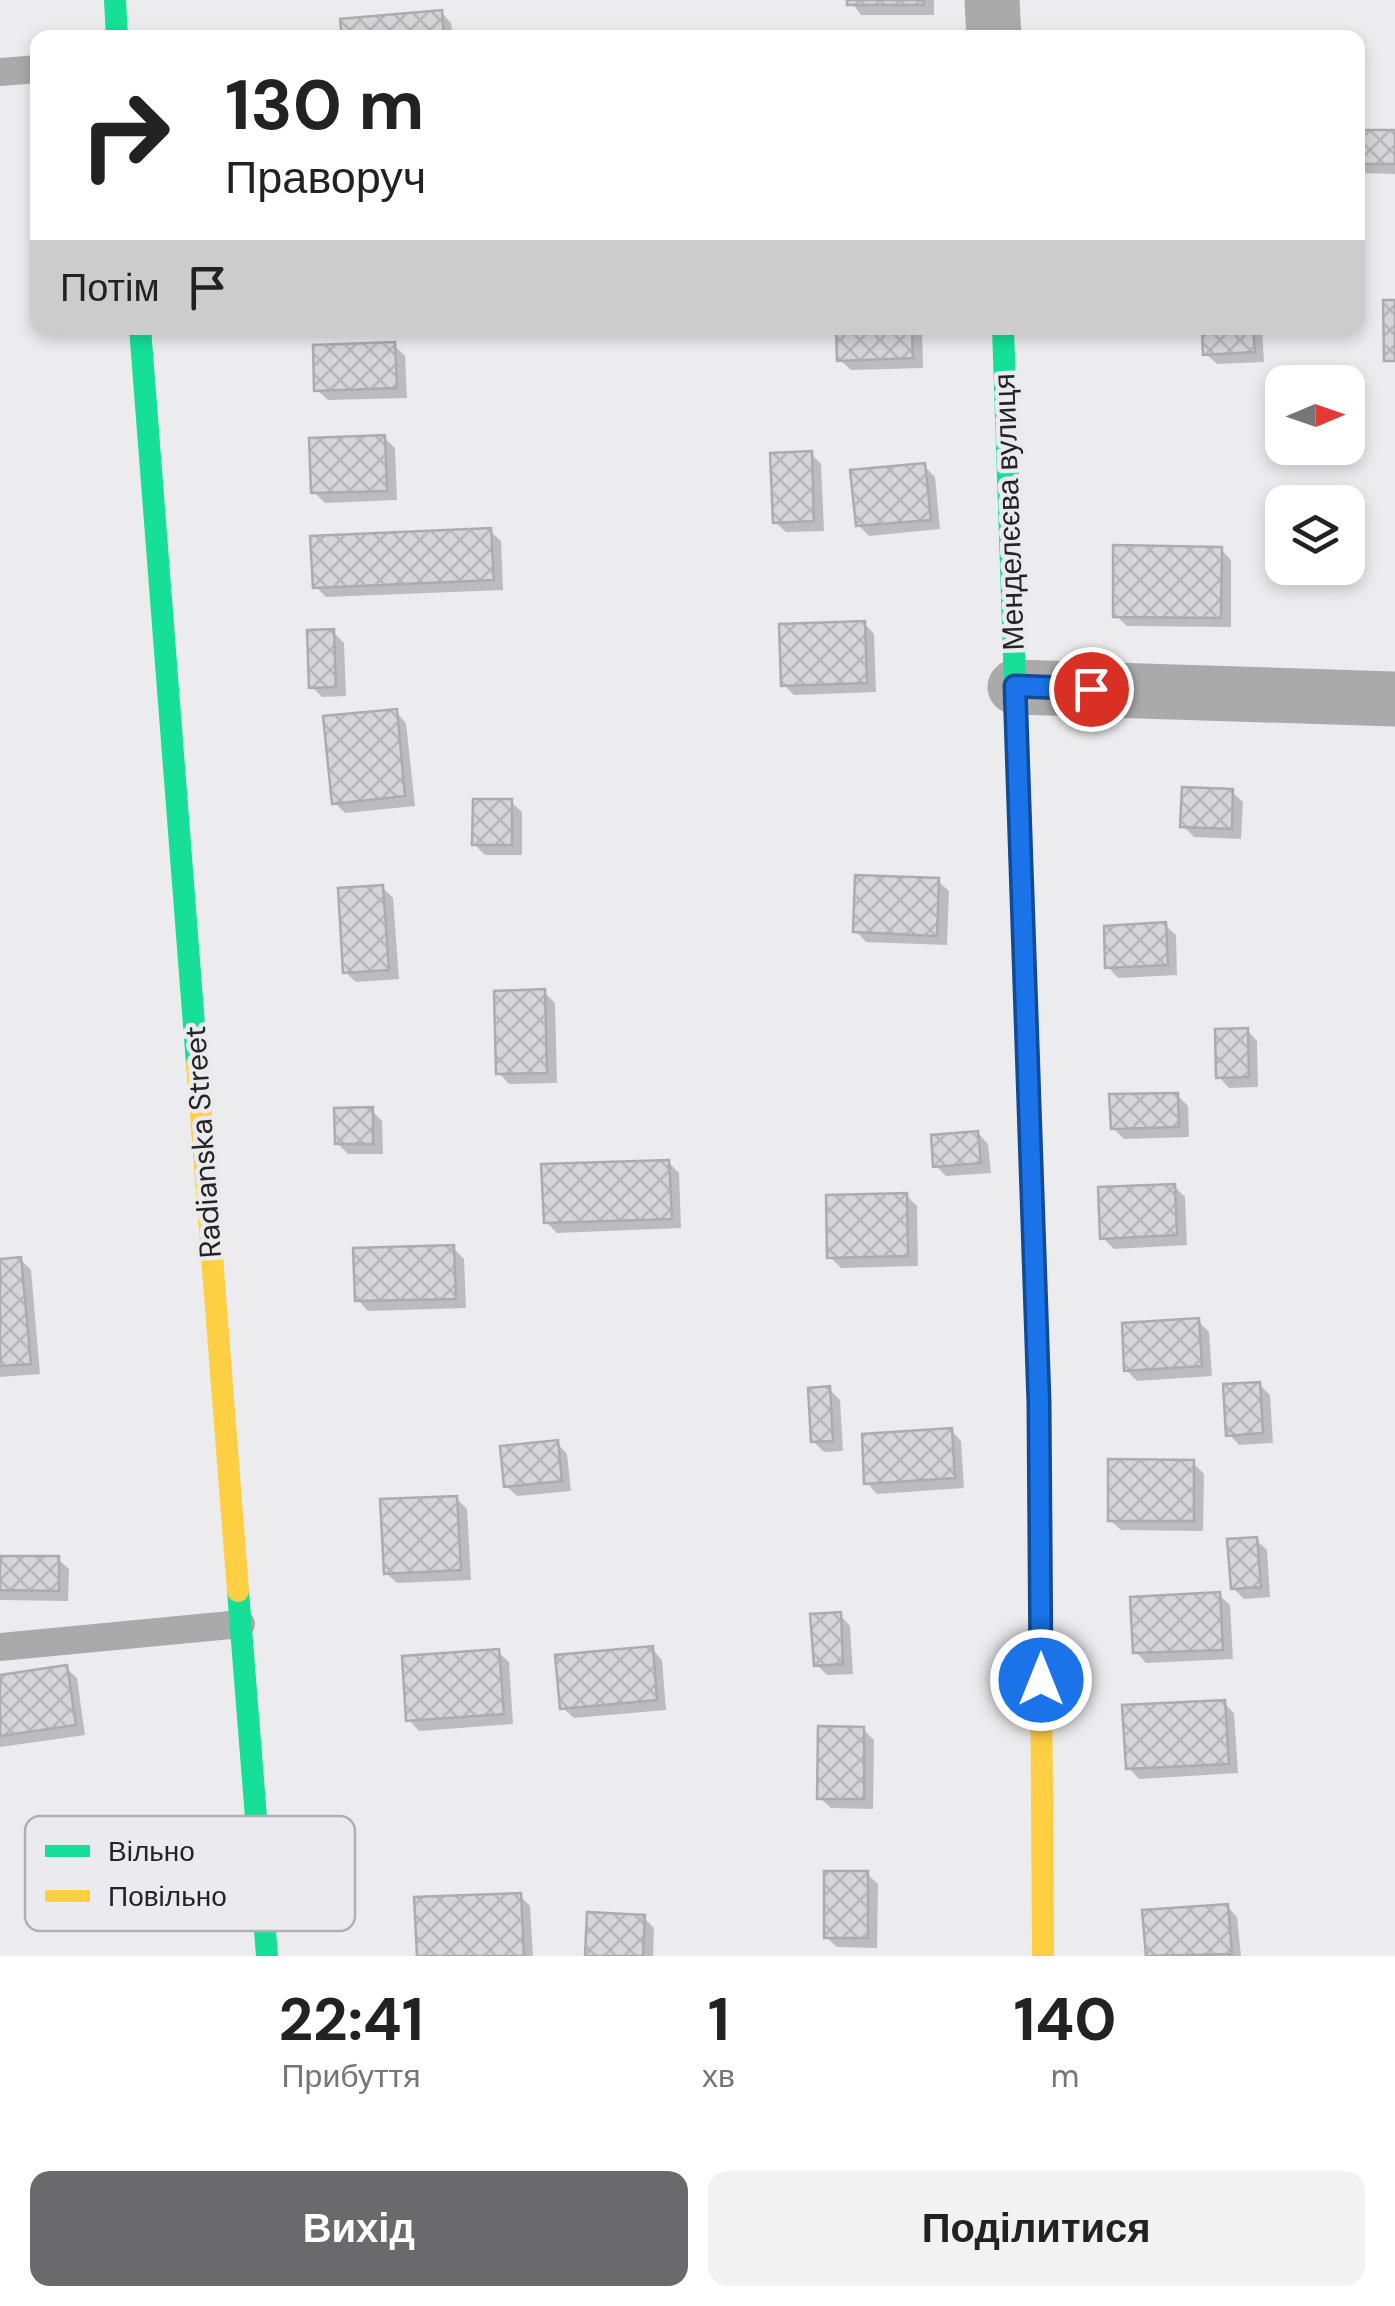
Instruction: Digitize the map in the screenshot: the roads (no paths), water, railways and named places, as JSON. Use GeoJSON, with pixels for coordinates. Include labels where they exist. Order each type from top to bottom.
{"type":"FeatureCollection","features":[{"type":"Feature","properties":{"kind":"street"},"geometry":{"type":"LineString","coordinates":[[114,0],[117,30]]}},
{"type":"Feature","properties":{"kind":"street"},"geometry":{"type":"LineString","coordinates":[[992,0],[994,30]]}},
{"type":"Feature","properties":{"kind":"street","name":"Radianska Street"},"geometry":{"type":"LineString","coordinates":[[141,335],[256,1816]]}},
{"type":"Feature","properties":{"kind":"street","name":"Менделєєва вулиця"},"geometry":{"type":"LineString","coordinates":[[1003,335],[1039,1403],[1044,1956]]}},
{"type":"Feature","properties":{"kind":"street"},"geometry":{"type":"LineString","coordinates":[[1015,686],[1395,698]]}},
{"type":"Feature","properties":{"kind":"street","name":"Radianska Street"},"geometry":{"type":"LineString","coordinates":[[265,1931],[267,1956]]}},
{"type":"Feature","properties":{"kind":"lane"},"geometry":{"type":"LineString","coordinates":[[0,72],[30,70]]}},
{"type":"Feature","properties":{"kind":"lane"},"geometry":{"type":"LineString","coordinates":[[0,1648],[241,1624]]}}]}
